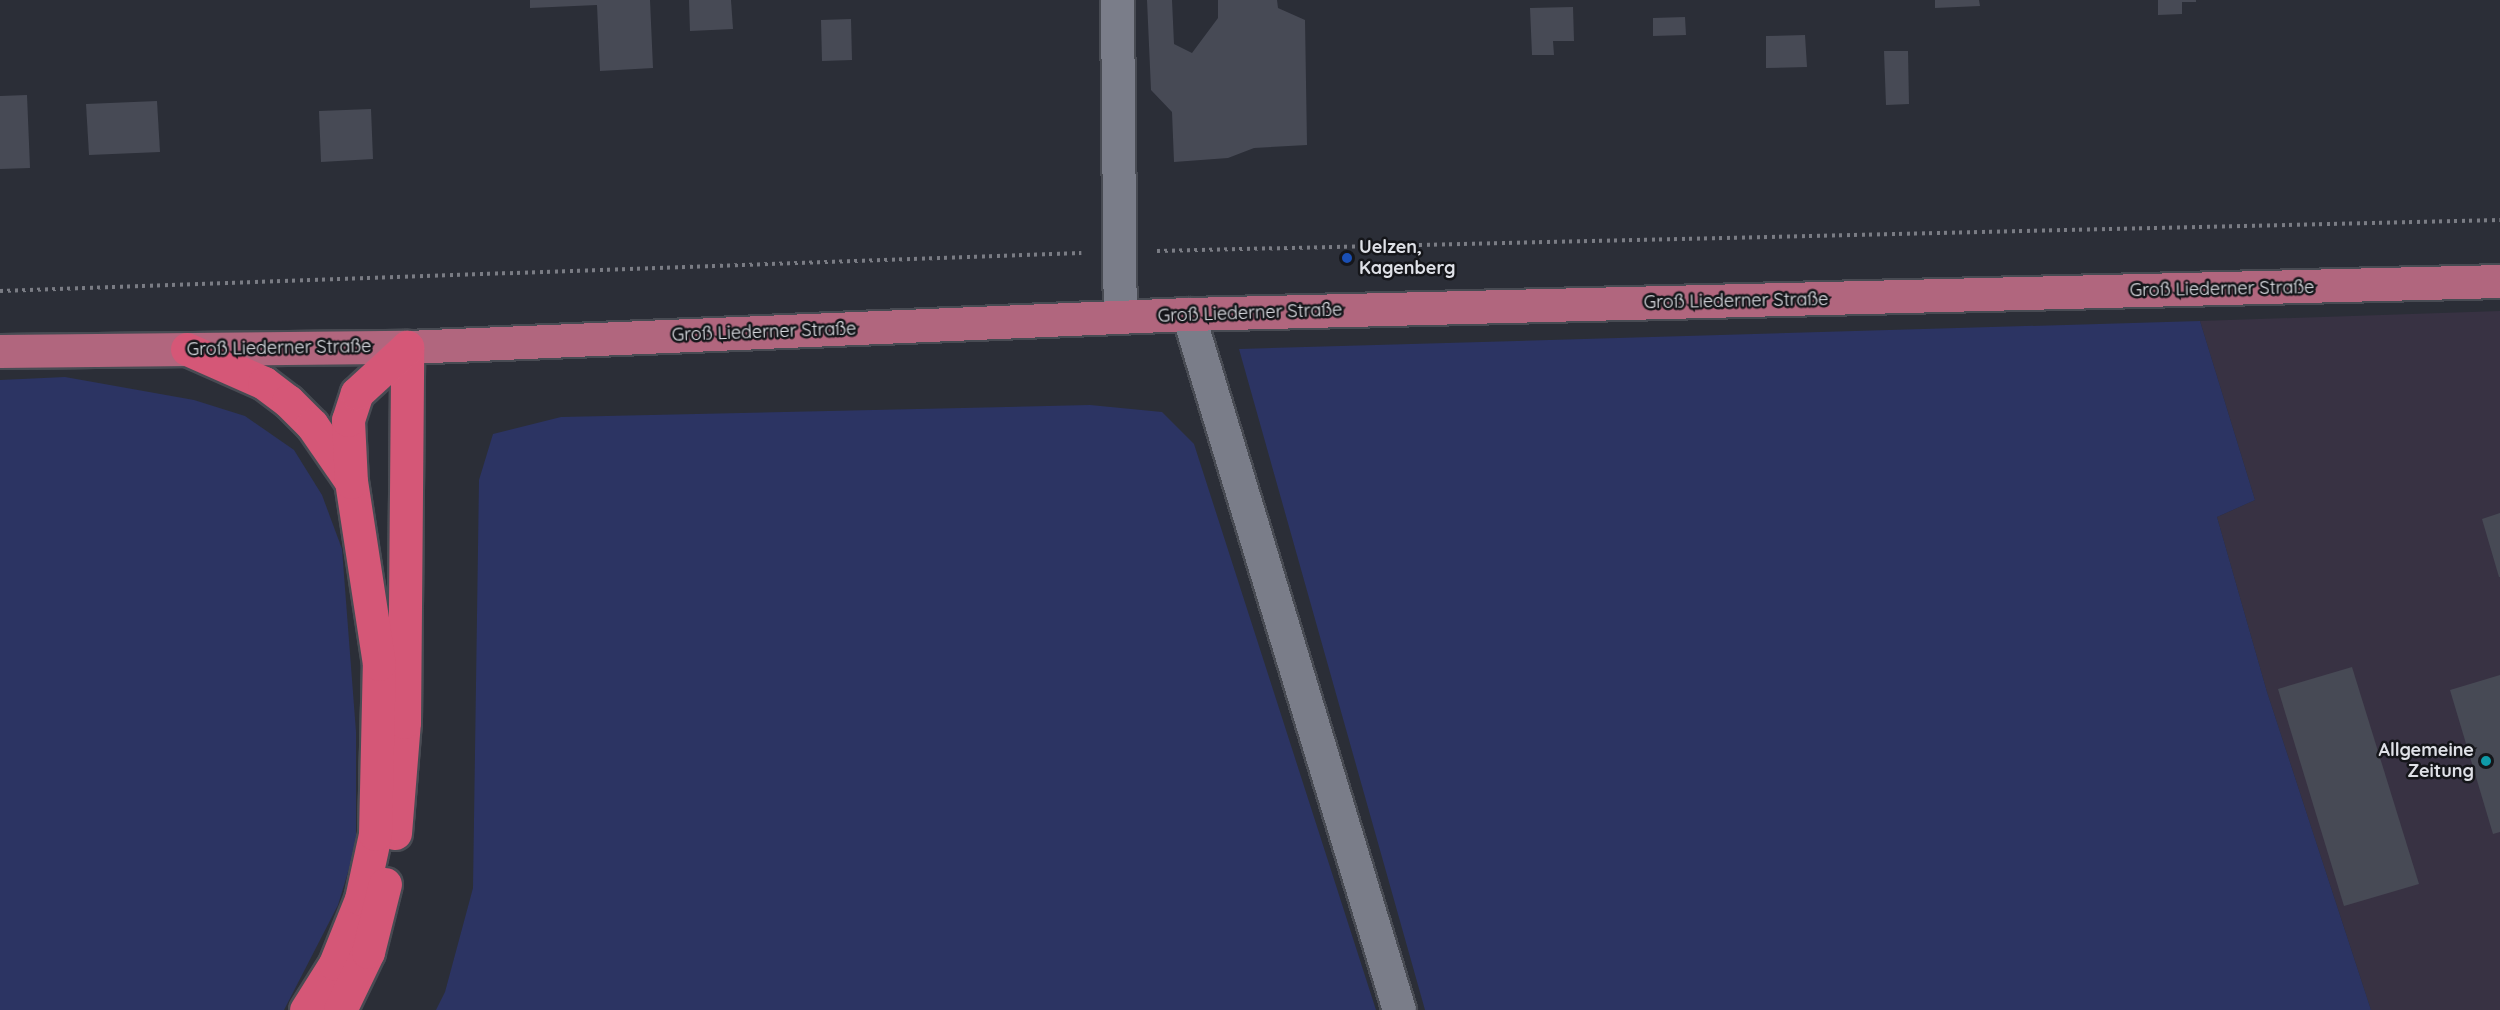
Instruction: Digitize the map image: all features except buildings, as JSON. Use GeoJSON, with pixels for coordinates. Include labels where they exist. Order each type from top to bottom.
{"type":"FeatureCollection","features":[{"type":"Feature","properties":{"kind":"highway"},"geometry":{"type":"LineString","coordinates":[[306,1010],[335,964],[361,899],[375,834],[379,664],[351,482],[348,420],[357,393],[407,347]]}},
{"type":"Feature","properties":{"kind":"highway"},"geometry":{"type":"LineString","coordinates":[[340,1010],[368,952],[383,895],[401,779],[407,347]]}},
{"type":"Feature","properties":{"kind":"highway"},"geometry":{"type":"LineString","coordinates":[[187,349],[264,383],[288,401],[319,434],[351,482]]}},
{"type":"Feature","properties":{"kind":"main road","name":"Groß Liederner Straße"},"geometry":{"type":"LineString","coordinates":[[0,351],[407,347],[1188,314],[2500,281]]}},
{"type":"Feature","properties":{"kind":"street"},"geometry":{"type":"LineString","coordinates":[[1117,0],[1120,317]]}},
{"type":"Feature","properties":{"kind":"street"},"geometry":{"type":"LineString","coordinates":[[1188,314],[1399,1010]]}},
{"type":"Feature","properties":{"kind":"path"},"geometry":{"type":"LineString","coordinates":[[0,291],[1120,252],[2500,220]]}},
{"type":"Feature","properties":{"kind":"shaded area"},"geometry":{"type":"Polygon","coordinates":[[[2500,311],[2500,1010],[2371,1010],[2267,692],[2217,517],[2255,500],[2200,321],[2500,311]]]}},
{"type":"Feature","properties":{"kind":"shaded area"},"geometry":{"type":"Polygon","coordinates":[[[2200,321],[2255,500],[2217,517],[2267,692],[2371,1010],[1425,1010],[1239,349],[2200,321]]]}},
{"type":"Feature","properties":{"kind":"shaded area"},"geometry":{"type":"Polygon","coordinates":[[[65,377],[194,400],[245,416],[294,450],[322,495],[342,549],[356,732],[356,846],[338,905],[284,1010],[0,1010],[0,380],[65,377]]]}},
{"type":"Feature","properties":{"kind":"shaded area"},"geometry":{"type":"Polygon","coordinates":[[[1090,405],[1162,412],[1194,444],[1376,1010],[436,1010],[445,992],[473,888],[479,480],[493,434],[561,417],[1090,405]]]}},
{"type":"Feature","properties":{"kind":"place","name":"Uelzen, Kagenberg"},"geometry":{"type":"Point","coordinates":[1347,258]}},
{"type":"Feature","properties":{"kind":"place","name":"Allgemeine Zeitung"},"geometry":{"type":"Point","coordinates":[2486,761]}}]}
